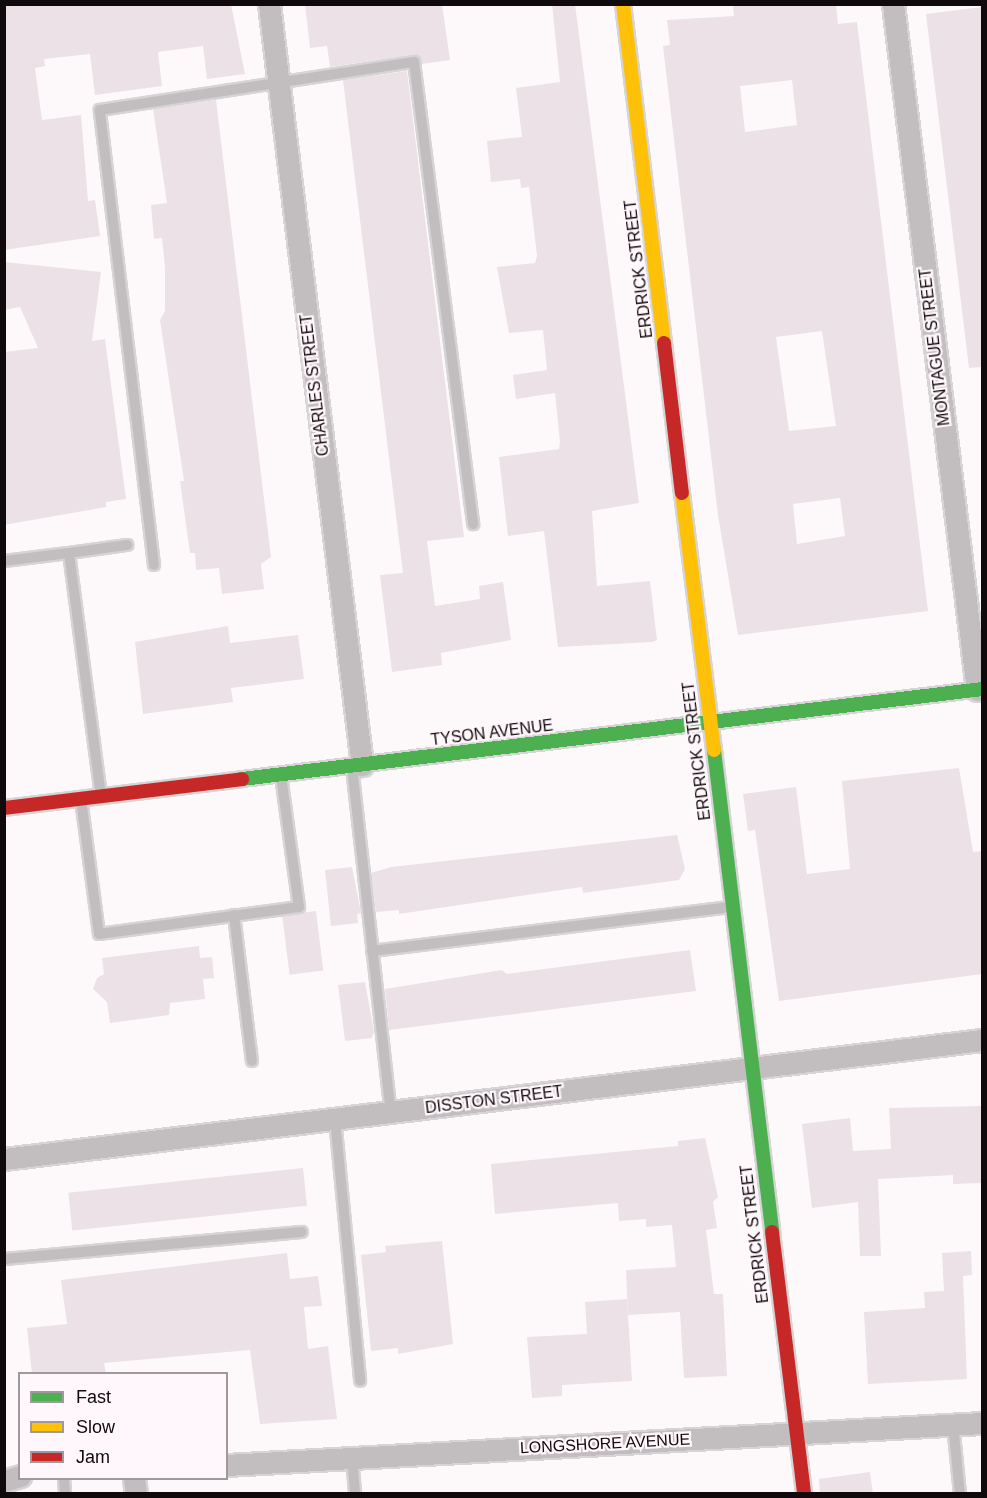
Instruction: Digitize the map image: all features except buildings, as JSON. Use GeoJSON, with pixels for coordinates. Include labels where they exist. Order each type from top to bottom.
{"type":"FeatureCollection","features":[{"type":"Feature","properties":{"kind":"street","name":"CHARLES STREET"},"geometry":{"type":"LineString","coordinates":[[269,4],[357,766]]}},
{"type":"Feature","properties":{"kind":"street","name":"ERDRICK STREET"},"geometry":{"type":"LineString","coordinates":[[623,4],[804,1494]]}},
{"type":"Feature","properties":{"kind":"street","name":"MONTAGUE STREET"},"geometry":{"type":"LineString","coordinates":[[893,4],[980,690]]}},
{"type":"Feature","properties":{"kind":"street","name":"TYSON AVENUE"},"geometry":{"type":"LineString","coordinates":[[4,808],[980,690]]}},
{"type":"Feature","properties":{"kind":"street","name":"DISSTON STREET"},"geometry":{"type":"LineString","coordinates":[[4,1159],[982,1041]]}},
{"type":"Feature","properties":{"kind":"street","name":"LONGSHORE AVENUE"},"geometry":{"type":"LineString","coordinates":[[228,1465],[982,1423]]}},
{"type":"Feature","properties":{"kind":"lane"},"geometry":{"type":"LineString","coordinates":[[154,565],[100,110],[414,62],[473,524]]}},
{"type":"Feature","properties":{"kind":"lane"},"geometry":{"type":"LineString","coordinates":[[4,561],[127,545]]}},
{"type":"Feature","properties":{"kind":"lane"},"geometry":{"type":"LineString","coordinates":[[69,553],[101,797]]}},
{"type":"Feature","properties":{"kind":"lane"},"geometry":{"type":"LineString","coordinates":[[357,766],[372,951],[391,1113]]}},
{"type":"Feature","properties":{"kind":"lane"},"geometry":{"type":"LineString","coordinates":[[81,799],[99,934],[299,907],[281,775]]}},
{"type":"Feature","properties":{"kind":"lane"},"geometry":{"type":"LineString","coordinates":[[372,951],[733,907]]}},
{"type":"Feature","properties":{"kind":"lane"},"geometry":{"type":"LineString","coordinates":[[234,915],[252,1061]]}},
{"type":"Feature","properties":{"kind":"lane"},"geometry":{"type":"LineString","coordinates":[[335,1119],[360,1381]]}},
{"type":"Feature","properties":{"kind":"lane"},"geometry":{"type":"LineString","coordinates":[[4,1260],[302,1232]]}},
{"type":"Feature","properties":{"kind":"lane"},"geometry":{"type":"LineString","coordinates":[[953,1424],[960,1494]]}},
{"type":"Feature","properties":{"kind":"lane"},"geometry":{"type":"LineString","coordinates":[[352,1458],[355,1494]]}},
{"type":"Feature","properties":{"kind":"traffic: fast"},"geometry":{"type":"LineString","coordinates":[[242,779],[982,689]]}},
{"type":"Feature","properties":{"kind":"traffic: fast"},"geometry":{"type":"LineString","coordinates":[[714,750],[772,1232]]}},
{"type":"Feature","properties":{"kind":"traffic: slow"},"geometry":{"type":"LineString","coordinates":[[623,4],[664,343]]}},
{"type":"Feature","properties":{"kind":"traffic: slow"},"geometry":{"type":"LineString","coordinates":[[682,493],[714,750]]}},
{"type":"Feature","properties":{"kind":"traffic: jam"},"geometry":{"type":"LineString","coordinates":[[664,343],[682,493]]}},
{"type":"Feature","properties":{"kind":"traffic: jam"},"geometry":{"type":"LineString","coordinates":[[4,808],[242,779]]}},
{"type":"Feature","properties":{"kind":"traffic: jam"},"geometry":{"type":"LineString","coordinates":[[772,1232],[804,1494]]}}]}
